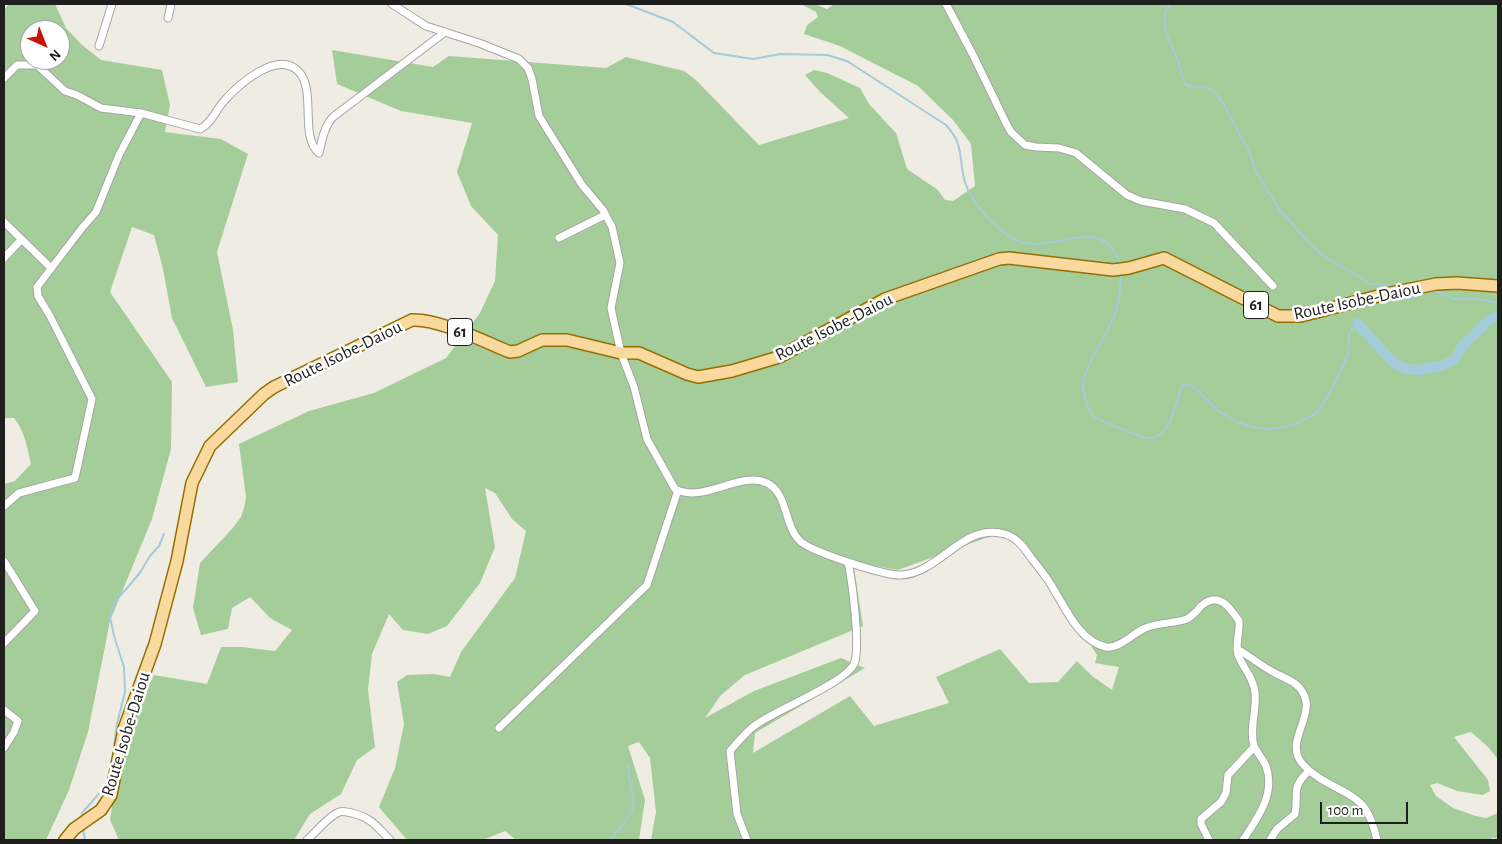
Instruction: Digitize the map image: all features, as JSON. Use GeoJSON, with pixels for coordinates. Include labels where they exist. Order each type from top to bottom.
{"type":"FeatureCollection","features":[{"type":"Feature","properties":{"kind":"main road","name":"Route Isobe-Daiou"},"geometry":{"type":"LineString","coordinates":[[65,840],[101,810],[111,796],[124,729],[155,644],[177,560],[192,484],[210,446],[264,394],[285,381],[412,320],[422,319],[437,323],[510,352],[518,351],[542,340],[567,340],[621,353],[639,353],[698,377],[732,371],[779,357],[885,299],[999,260],[1017,258],[1098,269],[1120,269],[1164,258],[1278,316],[1302,316],[1399,292],[1448,283],[1498,286]]}},
{"type":"Feature","properties":{"kind":"street"},"geometry":{"type":"LineString","coordinates":[[99,46],[112,4]]}},
{"type":"Feature","properties":{"kind":"street"},"geometry":{"type":"LineString","coordinates":[[168,18],[171,4]]}},
{"type":"Feature","properties":{"kind":"street"},"geometry":{"type":"LineString","coordinates":[[392,4],[426,26],[519,59],[528,68],[539,116],[582,185],[605,214],[612,227],[620,263],[611,308],[621,353],[634,387],[647,438],[675,488],[694,494],[754,480],[768,484],[780,496],[790,523],[800,541],[848,562],[888,574],[906,575],[924,569],[956,546],[982,532],[1012,536],[1025,548],[1049,581],[1073,621],[1086,636],[1097,644],[1111,647],[1144,628],[1155,624],[1186,619],[1212,599],[1217,599],[1225,604],[1239,620],[1237,649],[1253,680],[1255,692],[1254,747],[1267,770],[1268,791],[1261,813],[1243,840]]}},
{"type":"Feature","properties":{"kind":"street"},"geometry":{"type":"LineString","coordinates":[[946,4],[974,56],[1006,123],[1011,132],[1021,142],[1036,147],[1069,150],[1081,156],[1127,195],[1141,201],[1185,209],[1214,223],[1273,286]]}},
{"type":"Feature","properties":{"kind":"street"},"geometry":{"type":"LineString","coordinates":[[4,78],[17,65],[32,64],[40,67],[65,91],[77,95],[93,105],[141,114],[200,129],[210,121],[232,92],[250,78],[269,66],[279,64],[290,65],[301,73],[308,97],[310,138],[312,146],[319,153],[322,136],[328,122],[333,117],[445,32]]}},
{"type":"Feature","properties":{"kind":"street"},"geometry":{"type":"LineString","coordinates":[[4,506],[19,493],[75,478],[92,398],[38,296],[37,287],[96,212],[119,155],[141,114]]}},
{"type":"Feature","properties":{"kind":"street"},"geometry":{"type":"LineString","coordinates":[[559,238],[605,214]]}},
{"type":"Feature","properties":{"kind":"street"},"geometry":{"type":"LineString","coordinates":[[4,222],[51,268]]}},
{"type":"Feature","properties":{"kind":"street"},"geometry":{"type":"LineString","coordinates":[[4,258],[22,240]]}},
{"type":"Feature","properties":{"kind":"street"},"geometry":{"type":"LineString","coordinates":[[499,728],[647,585],[678,490]]}},
{"type":"Feature","properties":{"kind":"street"},"geometry":{"type":"LineString","coordinates":[[4,561],[35,611],[4,643]]}},
{"type":"Feature","properties":{"kind":"street"},"geometry":{"type":"LineString","coordinates":[[747,840],[737,814],[730,751],[754,726],[837,680],[855,662],[856,642],[853,588],[848,562]]}},
{"type":"Feature","properties":{"kind":"street"},"geometry":{"type":"LineString","coordinates":[[1237,649],[1271,671],[1294,682],[1303,692],[1307,703],[1296,750],[1298,758],[1309,771],[1361,803],[1371,818],[1376,840]]}},
{"type":"Feature","properties":{"kind":"street"},"geometry":{"type":"LineString","coordinates":[[4,710],[18,721],[14,732],[4,748]]}},
{"type":"Feature","properties":{"kind":"street"},"geometry":{"type":"LineString","coordinates":[[1209,840],[1201,824],[1202,819],[1221,802],[1226,793],[1228,775],[1254,747]]}},
{"type":"Feature","properties":{"kind":"street"},"geometry":{"type":"LineString","coordinates":[[1270,840],[1277,829],[1295,814],[1297,785],[1309,771]]}},
{"type":"Feature","properties":{"kind":"street"},"geometry":{"type":"LineString","coordinates":[[307,840],[337,812],[343,811],[370,819],[390,840]]}},
{"type":"Feature","properties":{"kind":"green space"},"geometry":{"type":"Polygon","coordinates":[[[9,4],[55,4],[62,20],[20,20],[20,70],[70,70],[70,32],[101,60],[162,70],[170,105],[165,132],[221,139],[248,154],[217,252],[233,330],[238,382],[206,387],[172,318],[163,269],[154,235],[132,227],[110,292],[172,382],[171,449],[152,519],[110,621],[88,732],[69,790],[46,840],[4,840],[4,484],[15,481],[31,464],[25,440],[18,423],[14,418],[4,418],[4,10],[9,4]]]}},
{"type":"Feature","properties":{"kind":"green space"},"geometry":{"type":"Polygon","coordinates":[[[801,4],[815,4],[827,9],[834,4],[1498,4],[1498,759],[1471,732],[1454,737],[1488,780],[1490,791],[1483,795],[1457,791],[1437,783],[1430,785],[1436,796],[1453,808],[1486,818],[1498,813],[1498,839],[651,840],[656,812],[650,758],[639,742],[628,746],[645,800],[639,840],[516,840],[505,831],[483,840],[407,840],[379,807],[395,768],[404,724],[397,682],[407,675],[434,674],[450,677],[461,652],[515,578],[526,531],[512,519],[495,493],[485,488],[495,547],[480,583],[447,626],[428,634],[403,630],[389,614],[372,654],[368,690],[375,747],[357,760],[341,794],[310,814],[294,840],[119,840],[110,820],[118,769],[137,711],[154,675],[207,684],[221,647],[242,647],[275,651],[292,630],[270,618],[250,597],[232,608],[228,629],[201,635],[193,608],[200,563],[232,529],[241,517],[244,508],[246,497],[239,444],[309,411],[374,393],[446,358],[480,313],[495,281],[498,235],[471,206],[457,172],[472,123],[401,111],[337,84],[332,50],[433,67],[449,56],[606,68],[626,57],[684,71],[697,81],[759,145],[849,118],[820,92],[805,75],[814,70],[827,73],[860,88],[869,104],[896,133],[907,169],[938,190],[945,200],[953,201],[975,186],[971,144],[953,120],[918,86],[840,46],[804,34],[807,25],[818,17],[816,12],[801,4]],[[999,533],[898,570],[853,562],[863,626],[745,675],[721,695],[705,718],[754,691],[841,658],[865,668],[755,733],[753,753],[850,696],[874,726],[949,703],[936,677],[1000,649],[1029,683],[1058,682],[1077,661],[1092,676],[1112,690],[1119,667],[1095,663],[1097,655],[1024,541],[999,533]]]}},
{"type":"Feature","properties":{"kind":"waterway"},"geometry":{"type":"LineString","coordinates":[[626,4],[673,22],[714,53],[753,59],[781,54],[827,55],[847,61],[946,125],[959,146],[963,174],[968,190],[978,206],[999,229],[1014,239],[1028,244],[1088,237],[1101,240],[1112,248],[1120,265]]}},
{"type":"Feature","properties":{"kind":"waterway"},"geometry":{"type":"LineString","coordinates":[[1170,4],[1164,18],[1166,32],[1185,84],[1188,86],[1205,87],[1213,91],[1221,100],[1248,149],[1257,174],[1278,208],[1312,246],[1324,256],[1371,284],[1389,285],[1396,288]]}},
{"type":"Feature","properties":{"kind":"waterway"},"geometry":{"type":"LineString","coordinates":[[1121,272],[1120,293],[1115,314],[1084,377],[1084,392],[1087,405],[1094,416],[1148,438],[1158,436],[1168,425],[1183,385],[1193,386],[1217,410],[1237,422],[1253,427],[1270,429],[1294,425],[1318,412],[1330,393],[1348,355],[1349,334],[1357,323]]}},
{"type":"Feature","properties":{"kind":"waterway"},"geometry":{"type":"LineString","coordinates":[[1427,292],[1435,291],[1454,299],[1478,299],[1498,303]]}},
{"type":"Feature","properties":{"kind":"waterway"},"geometry":{"type":"LineString","coordinates":[[1402,296],[1409,299],[1422,292]]}},
{"type":"Feature","properties":{"kind":"waterway"},"geometry":{"type":"LineString","coordinates":[[1357,323],[1394,363],[1406,369],[1420,370],[1444,365],[1453,360],[1463,345],[1490,319],[1498,316]]}},
{"type":"Feature","properties":{"kind":"waterway"},"geometry":{"type":"LineString","coordinates":[[113,754],[117,724],[125,692],[124,667],[110,617],[114,603],[139,574],[150,556],[159,546],[164,534]]}},
{"type":"Feature","properties":{"kind":"waterway"},"geometry":{"type":"LineString","coordinates":[[610,840],[627,819],[633,807],[628,766]]}},
{"type":"Feature","properties":{"kind":"waterway"},"geometry":{"type":"LineString","coordinates":[[81,818],[82,813],[104,788],[109,778]]}},
{"type":"Feature","properties":{"kind":"waterway"},"geometry":{"type":"LineString","coordinates":[[83,828],[85,840]]}}]}
